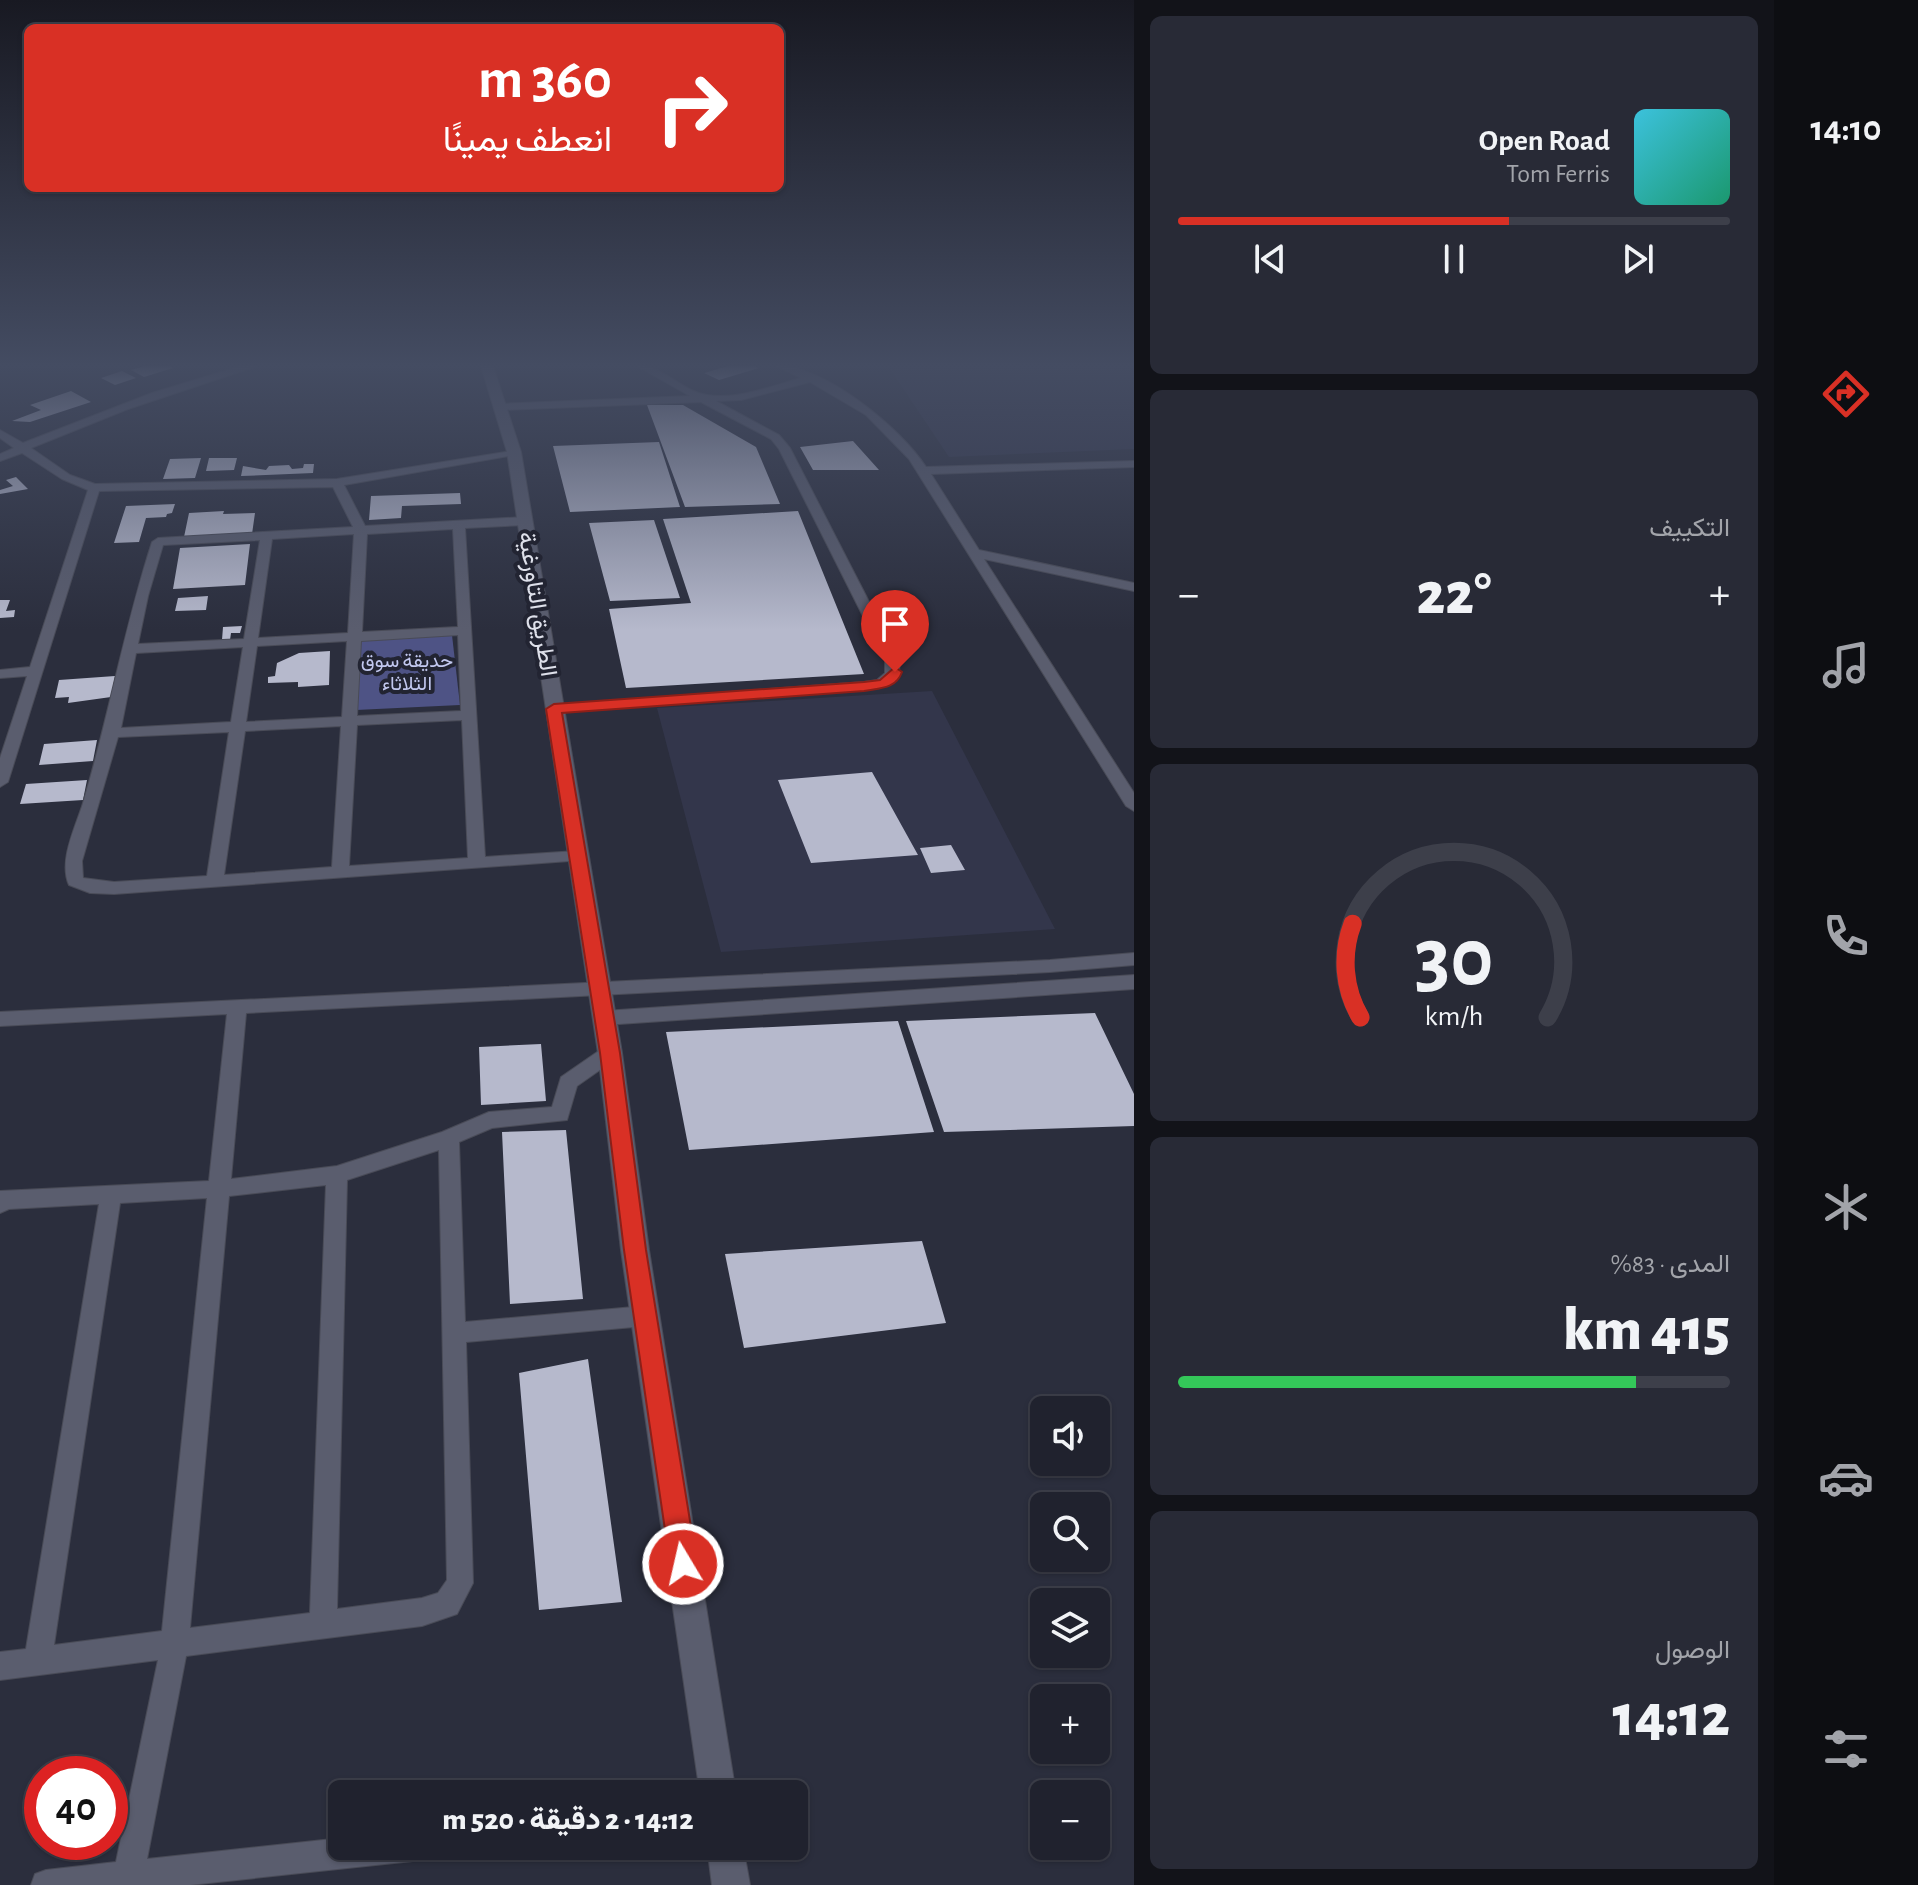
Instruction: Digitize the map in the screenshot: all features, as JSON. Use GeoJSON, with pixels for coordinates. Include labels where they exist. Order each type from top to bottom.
{"type":"FeatureCollection","features":[{"type":"Feature","properties":{"kind":"street"},"geometry":{"type":"LineString","coordinates":[[32,454],[66,477],[94,488],[337,483],[503,454]]}},
{"type":"Feature","properties":{"kind":"street","name":"الطريق التاورغية"},"geometry":{"type":"LineString","coordinates":[[514,454],[610,1053],[645,1316],[716,1780]]}},
{"type":"Feature","properties":{"kind":"street"},"geometry":{"type":"LineString","coordinates":[[554,709],[864,686],[884,683],[892,678],[895,672],[892,660],[787,454]]}},
{"type":"Feature","properties":{"kind":"street"},"geometry":{"type":"LineString","coordinates":[[910,454],[1134,806]]}},
{"type":"Feature","properties":{"kind":"street"},"geometry":{"type":"LineString","coordinates":[[922,471],[1134,464]]}},
{"type":"Feature","properties":{"kind":"street"},"geometry":{"type":"LineString","coordinates":[[337,483],[361,530],[352,721],[340,873]]}},
{"type":"Feature","properties":{"kind":"street"},"geometry":{"type":"LineString","coordinates":[[0,782],[94,488]]}},
{"type":"Feature","properties":{"kind":"street"},"geometry":{"type":"LineString","coordinates":[[525,521],[158,542],[144,583],[112,733],[74,861],[75,881],[90,887],[114,888],[577,856]]}},
{"type":"Feature","properties":{"kind":"street"},"geometry":{"type":"LineString","coordinates":[[459,524],[477,863]]}},
{"type":"Feature","properties":{"kind":"street"},"geometry":{"type":"LineString","coordinates":[[214,883],[267,534]]}},
{"type":"Feature","properties":{"kind":"street"},"geometry":{"type":"LineString","coordinates":[[972,552],[1134,587]]}},
{"type":"Feature","properties":{"kind":"street"},"geometry":{"type":"LineString","coordinates":[[131,649],[464,631]]}},
{"type":"Feature","properties":{"kind":"street"},"geometry":{"type":"LineString","coordinates":[[0,674],[35,671]]}},
{"type":"Feature","properties":{"kind":"street"},"geometry":{"type":"LineString","coordinates":[[112,733],[469,715]]}},
{"type":"Feature","properties":{"kind":"street"},"geometry":{"type":"LineString","coordinates":[[0,1019],[237,1005],[599,990],[1134,959]]}},
{"type":"Feature","properties":{"kind":"street"},"geometry":{"type":"LineString","coordinates":[[604,1018],[1134,982]]}},
{"type":"Feature","properties":{"kind":"street"},"geometry":{"type":"LineString","coordinates":[[128,1877],[175,1643],[237,1005]]}},
{"type":"Feature","properties":{"kind":"street"},"geometry":{"type":"LineString","coordinates":[[0,1204],[1,1200],[217,1189],[337,1175],[449,1138],[489,1120],[560,1114],[568,1082],[610,1053]]}},
{"type":"Feature","properties":{"kind":"street"},"geometry":{"type":"LineString","coordinates":[[0,1666],[422,1612],[447,1604],[460,1583],[449,1138]]}},
{"type":"Feature","properties":{"kind":"street"},"geometry":{"type":"LineString","coordinates":[[323,1624],[337,1175]]}},
{"type":"Feature","properties":{"kind":"street"},"geometry":{"type":"LineString","coordinates":[[38,1661],[111,1193]]}},
{"type":"Feature","properties":{"kind":"street"},"geometry":{"type":"LineString","coordinates":[[454,1333],[645,1316]]}},
{"type":"Feature","properties":{"kind":"street"},"geometry":{"type":"LineString","coordinates":[[46,1885],[128,1877],[175,1878],[328,1857]]}},
{"type":"Feature","properties":{"kind":"street"},"geometry":{"type":"LineString","coordinates":[[727,1860],[731,1885]]}},
{"type":"Feature","properties":{"kind":"shaded area"},"geometry":{"type":"Polygon","coordinates":[[[947,454],[1019,454],[949,457],[947,454]]]}},
{"type":"Feature","properties":{"kind":"shaded area"},"geometry":{"type":"Polygon","coordinates":[[[932,691],[1055,929],[721,952],[657,708],[932,691]]]}},
{"type":"Feature","properties":{"kind":"green space","name":"حديقة سوق الثلاثاء"},"geometry":{"type":"Polygon","coordinates":[[[452,635],[460,705],[356,710],[359,638],[452,635]]]}},
{"type":"Feature","properties":{"kind":"building"},"geometry":{"type":"Polygon","coordinates":[[[555,454],[663,454],[680,507],[570,512],[555,454]]]}},
{"type":"Feature","properties":{"kind":"building"},"geometry":{"type":"Polygon","coordinates":[[[665,454],[759,454],[780,504],[685,507],[665,454]]]}},
{"type":"Feature","properties":{"kind":"building"},"geometry":{"type":"Polygon","coordinates":[[[804,454],[865,454],[879,470],[813,470],[804,454]]]}},
{"type":"Feature","properties":{"kind":"building"},"geometry":{"type":"Polygon","coordinates":[[[201,458],[195,478],[163,479],[170,459],[201,458]]]}},
{"type":"Feature","properties":{"kind":"building"},"geometry":{"type":"Polygon","coordinates":[[[209,458],[237,458],[234,470],[206,471],[209,458]]]}},
{"type":"Feature","properties":{"kind":"building"},"geometry":{"type":"Polygon","coordinates":[[[304,464],[314,464],[313,473],[241,476],[243,466],[266,470],[269,466],[303,468],[304,464]]]}},
{"type":"Feature","properties":{"kind":"building"},"geometry":{"type":"Polygon","coordinates":[[[16,477],[28,489],[0,494],[0,490],[13,486],[6,480],[16,477]]]}},
{"type":"Feature","properties":{"kind":"building"},"geometry":{"type":"Polygon","coordinates":[[[460,493],[461,504],[402,506],[401,518],[369,520],[371,496],[460,493]]]}},
{"type":"Feature","properties":{"kind":"building"},"geometry":{"type":"Polygon","coordinates":[[[175,504],[172,513],[166,517],[146,518],[139,542],[114,543],[126,506],[175,504]]]}},
{"type":"Feature","properties":{"kind":"building"},"geometry":{"type":"Polygon","coordinates":[[[224,511],[223,514],[255,513],[252,534],[184,537],[189,513],[224,511]]]}},
{"type":"Feature","properties":{"kind":"building"},"geometry":{"type":"Polygon","coordinates":[[[798,511],[864,674],[626,688],[609,609],[691,603],[663,519],[798,511]]]}},
{"type":"Feature","properties":{"kind":"building"},"geometry":{"type":"Polygon","coordinates":[[[654,520],[680,598],[610,601],[589,523],[654,520]]]}},
{"type":"Feature","properties":{"kind":"building"},"geometry":{"type":"Polygon","coordinates":[[[250,544],[245,585],[173,589],[180,548],[250,544]]]}},
{"type":"Feature","properties":{"kind":"building"},"geometry":{"type":"Polygon","coordinates":[[[208,596],[206,610],[175,611],[178,598],[208,596]]]}},
{"type":"Feature","properties":{"kind":"building"},"geometry":{"type":"Polygon","coordinates":[[[0,600],[10,600],[6,611],[15,610],[14,617],[0,618],[0,600]]]}},
{"type":"Feature","properties":{"kind":"building"},"geometry":{"type":"Polygon","coordinates":[[[242,626],[240,633],[231,633],[230,640],[222,640],[223,627],[242,626]]]}},
{"type":"Feature","properties":{"kind":"building"},"geometry":{"type":"Polygon","coordinates":[[[330,651],[329,685],[298,687],[298,682],[268,683],[268,677],[275,676],[277,663],[299,653],[330,651]]]}},
{"type":"Feature","properties":{"kind":"building"},"geometry":{"type":"Polygon","coordinates":[[[115,676],[111,697],[68,703],[69,697],[55,698],[59,680],[115,676]]]}},
{"type":"Feature","properties":{"kind":"building"},"geometry":{"type":"Polygon","coordinates":[[[97,740],[93,761],[39,765],[44,744],[97,740]]]}},
{"type":"Feature","properties":{"kind":"building"},"geometry":{"type":"Polygon","coordinates":[[[872,772],[918,855],[811,863],[778,780],[872,772]]]}},
{"type":"Feature","properties":{"kind":"building"},"geometry":{"type":"Polygon","coordinates":[[[87,780],[83,800],[20,804],[26,784],[87,780]]]}},
{"type":"Feature","properties":{"kind":"building"},"geometry":{"type":"Polygon","coordinates":[[[951,845],[965,870],[931,873],[920,848],[951,845]]]}},
{"type":"Feature","properties":{"kind":"building"},"geometry":{"type":"Polygon","coordinates":[[[1095,1013],[1134,1094],[1134,1126],[944,1132],[906,1021],[1095,1013]]]}},
{"type":"Feature","properties":{"kind":"building"},"geometry":{"type":"Polygon","coordinates":[[[898,1021],[934,1132],[689,1150],[666,1032],[898,1021]]]}},
{"type":"Feature","properties":{"kind":"building"},"geometry":{"type":"Polygon","coordinates":[[[541,1044],[546,1101],[481,1105],[479,1047],[541,1044]]]}},
{"type":"Feature","properties":{"kind":"building"},"geometry":{"type":"Polygon","coordinates":[[[566,1130],[583,1299],[510,1304],[502,1132],[566,1130]]]}},
{"type":"Feature","properties":{"kind":"building"},"geometry":{"type":"Polygon","coordinates":[[[922,1241],[946,1323],[744,1348],[725,1254],[922,1241]]]}},
{"type":"Feature","properties":{"kind":"building"},"geometry":{"type":"Polygon","coordinates":[[[588,1359],[622,1602],[539,1610],[519,1373],[588,1359]]]}},
{"type":"Feature","properties":{"kind":"route"},"geometry":{"type":"LineString","coordinates":[[683,1564],[635,1250],[610,1053],[554,709],[864,686],[884,683],[895,672]]}}]}
